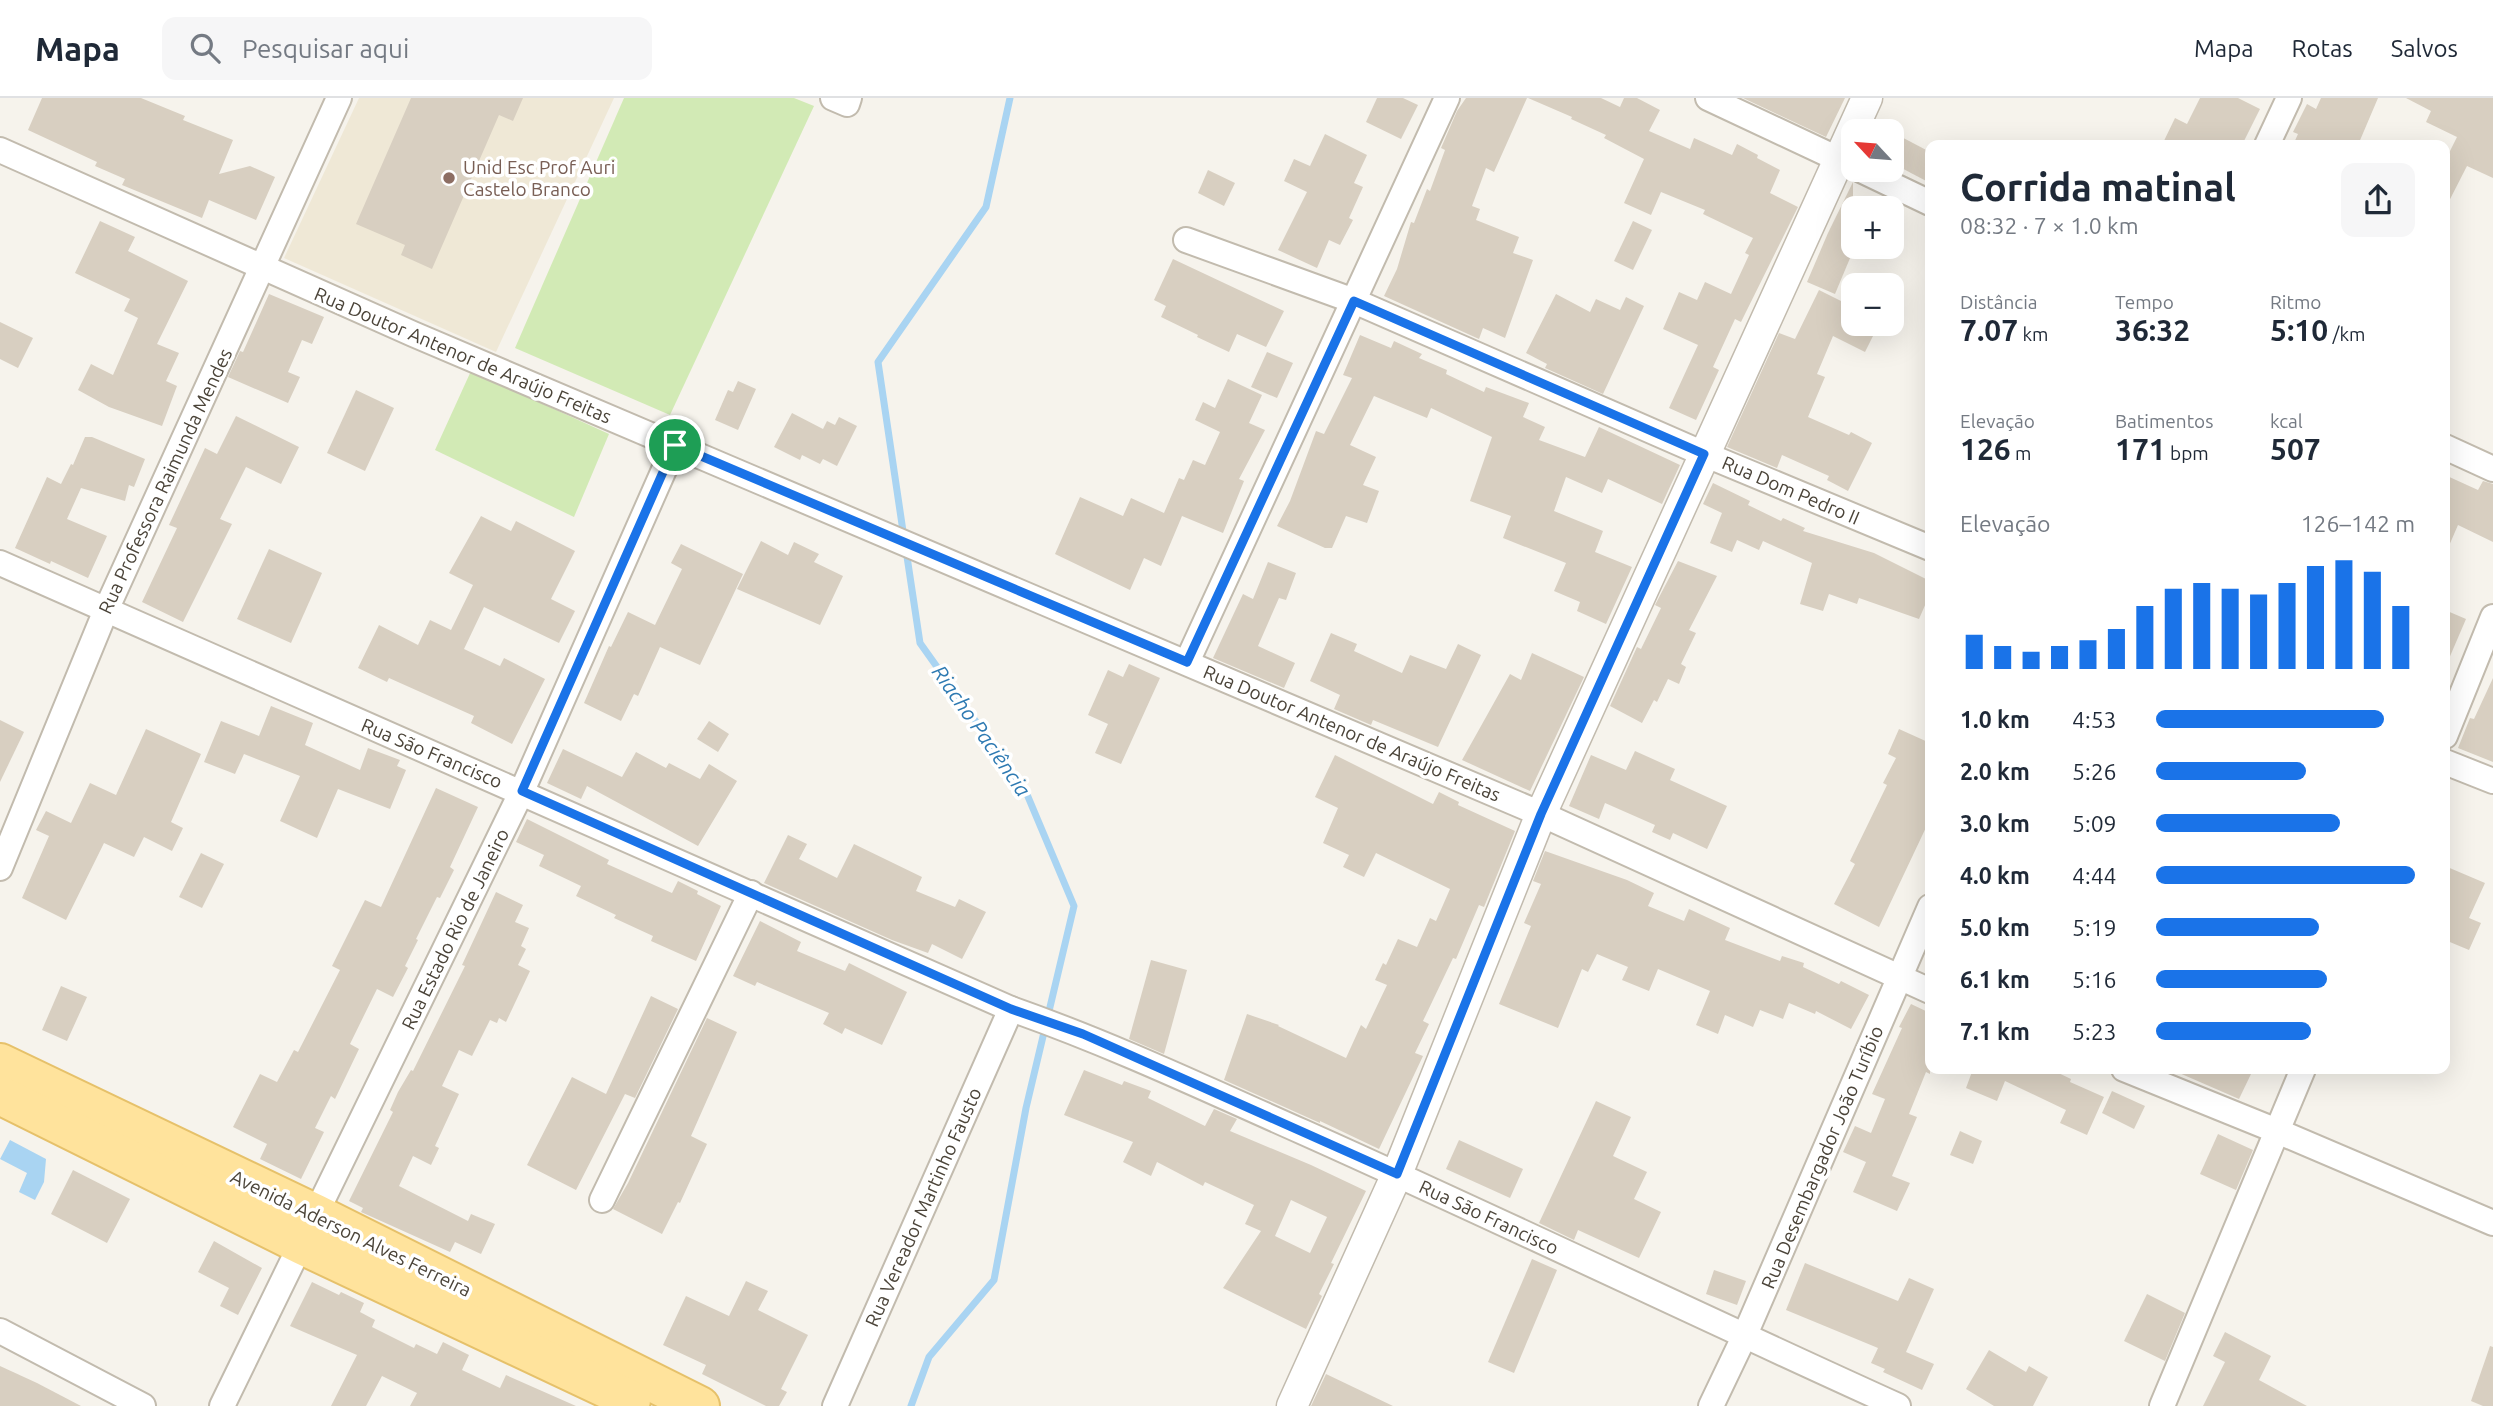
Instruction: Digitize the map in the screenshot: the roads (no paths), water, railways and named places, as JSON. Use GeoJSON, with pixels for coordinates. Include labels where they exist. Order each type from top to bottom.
{"type":"FeatureCollection","features":[{"type":"Feature","properties":{"kind":"main road","name":"Avenida Aderson Alves Ferreira"},"geometry":{"type":"LineString","coordinates":[[0,1063],[643,1406]]}},
{"type":"Feature","properties":{"kind":"main road","name":"Avenida Aderson Alves Ferreira"},"geometry":{"type":"LineString","coordinates":[[0,1095],[309,1229],[700,1406]]}},
{"type":"Feature","properties":{"kind":"street","name":"Rua Professora Raimunda Mendes"},"geometry":{"type":"LineString","coordinates":[[0,869],[106,610],[339,98]]}},
{"type":"Feature","properties":{"kind":"street"},"geometry":{"type":"LineString","coordinates":[[1187,662],[1447,98]]}},
{"type":"Feature","properties":{"kind":"street"},"geometry":{"type":"LineString","coordinates":[[1708,98],[1841,160]]}},
{"type":"Feature","properties":{"kind":"street"},"geometry":{"type":"LineString","coordinates":[[1862,119],[1867,98]]}},
{"type":"Feature","properties":{"kind":"street"},"geometry":{"type":"LineString","coordinates":[[2269,140],[2289,98]]}},
{"type":"Feature","properties":{"kind":"street","name":"Rua Doutor Antenor de Araújo Freitas"},"geometry":{"type":"LineString","coordinates":[[0,150],[413,334],[1541,814],[1925,988]]}},
{"type":"Feature","properties":{"kind":"street"},"geometry":{"type":"LineString","coordinates":[[1292,1406],[1397,1174],[1541,814],[1704,454],[1842,182]]}},
{"type":"Feature","properties":{"kind":"street"},"geometry":{"type":"LineString","coordinates":[[1886,182],[1925,201]]}},
{"type":"Feature","properties":{"kind":"street","name":"Rua Dom Pedro II"},"geometry":{"type":"LineString","coordinates":[[1186,240],[1354,301],[1704,454],[1925,546]]}},
{"type":"Feature","properties":{"kind":"street","name":"Rua Estado Rio de Janeiro"},"geometry":{"type":"LineString","coordinates":[[222,1406],[522,791],[675,445]]}},
{"type":"Feature","properties":{"kind":"street"},"geometry":{"type":"LineString","coordinates":[[2450,449],[2493,469]]}},
{"type":"Feature","properties":{"kind":"street","name":"Rua São Francisco"},"geometry":{"type":"LineString","coordinates":[[0,563],[1011,1009],[1083,1034],[1397,1174],[1898,1406]]}},
{"type":"Feature","properties":{"kind":"street"},"geometry":{"type":"LineString","coordinates":[[2450,724],[2493,617]]}},
{"type":"Feature","properties":{"kind":"street"},"geometry":{"type":"LineString","coordinates":[[2450,764],[2493,781]]}},
{"type":"Feature","properties":{"kind":"street"},"geometry":{"type":"LineString","coordinates":[[602,1200],[751,893]]}},
{"type":"Feature","properties":{"kind":"street","name":"Rua Desembargador João Turíbio"},"geometry":{"type":"LineString","coordinates":[[1711,1406],[1744,1337],[1925,918]]}},
{"type":"Feature","properties":{"kind":"street","name":"Rua Vereador Martinho Fausto"},"geometry":{"type":"LineString","coordinates":[[835,1406],[1011,1009]]}},
{"type":"Feature","properties":{"kind":"street"},"geometry":{"type":"LineString","coordinates":[[2136,1074],[2493,1223]]}},
{"type":"Feature","properties":{"kind":"street"},"geometry":{"type":"LineString","coordinates":[[2161,1406],[2302,1074]]}},
{"type":"Feature","properties":{"kind":"street"},"geometry":{"type":"LineString","coordinates":[[0,1331],[143,1406]]}},
{"type":"Feature","properties":{"kind":"water"},"geometry":{"type":"Polygon","coordinates":[[[10,1140],[46,1159],[44,1182],[35,1200],[19,1192],[27,1173],[0,1159],[10,1140]]]}},
{"type":"Feature","properties":{"kind":"waterway","name":"Riacho Paciência"},"geometry":{"type":"LineString","coordinates":[[904,538],[878,362],[986,207],[1010,98]]}},
{"type":"Feature","properties":{"kind":"waterway","name":"Riacho Paciência"},"geometry":{"type":"LineString","coordinates":[[906,550],[920,643],[1026,792],[1074,906],[1026,1108],[994,1280],[929,1357],[911,1406]]}},
{"type":"Feature","properties":{"kind":"place","name":"Unid Esc Prof Auri Castelo Branco"},"geometry":{"type":"Point","coordinates":[449,178]}}]}
